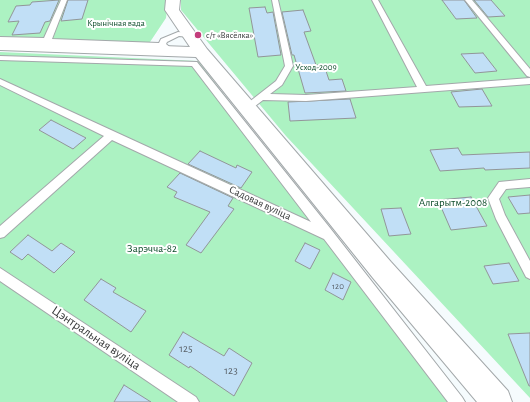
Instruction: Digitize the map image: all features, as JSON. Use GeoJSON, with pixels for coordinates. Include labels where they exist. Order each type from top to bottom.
{"type":"FeatureCollection","features":[{"type":"Feature","properties":{"kind":"street"},"geometry":{"type":"LineString","coordinates":[[173,0],[172,10],[195,44],[254,102],[382,270],[497,402]]}},
{"type":"Feature","properties":{"kind":"street"},"geometry":{"type":"LineString","coordinates":[[0,45],[178,51],[195,44]]}},
{"type":"Feature","properties":{"kind":"lane"},"geometry":{"type":"LineString","coordinates":[[47,41],[64,0]]}},
{"type":"Feature","properties":{"kind":"lane"},"geometry":{"type":"LineString","coordinates":[[254,102],[279,83],[289,66],[275,0]]}},
{"type":"Feature","properties":{"kind":"lane"},"geometry":{"type":"LineString","coordinates":[[375,0],[423,89]]}},
{"type":"Feature","properties":{"kind":"lane"},"geometry":{"type":"LineString","coordinates":[[468,0],[530,74]]}},
{"type":"Feature","properties":{"kind":"lane"},"geometry":{"type":"LineString","coordinates":[[162,45],[164,41],[178,34],[195,44]]}},
{"type":"Feature","properties":{"kind":"lane"},"geometry":{"type":"LineString","coordinates":[[0,39],[162,45],[178,51]]}},
{"type":"Feature","properties":{"kind":"lane"},"geometry":{"type":"LineString","coordinates":[[0,58],[194,64],[328,235]]}},
{"type":"Feature","properties":{"kind":"lane"},"geometry":{"type":"LineString","coordinates":[[254,102],[530,81]]}},
{"type":"Feature","properties":{"kind":"lane","name":"Садовая вуліца"},"geometry":{"type":"LineString","coordinates":[[0,82],[328,235],[457,402]]}},
{"type":"Feature","properties":{"kind":"lane"},"geometry":{"type":"LineString","coordinates":[[0,234],[111,135]]}},
{"type":"Feature","properties":{"kind":"lane"},"geometry":{"type":"LineString","coordinates":[[530,182],[503,185],[493,198],[500,216],[530,273]]}},
{"type":"Feature","properties":{"kind":"lane","name":"Цэнтральная вуліца"},"geometry":{"type":"LineString","coordinates":[[0,274],[191,402]]}},
{"type":"Feature","properties":{"kind":"green space","name":"Крынічная вада"},"geometry":{"type":"Polygon","coordinates":[[[0,0],[168,0],[166,18],[146,48],[0,42],[0,0]]]}},
{"type":"Feature","properties":{"kind":"green space"},"geometry":{"type":"Polygon","coordinates":[[[181,0],[530,0],[530,398],[286,136],[181,10],[181,0]]]}},
{"type":"Feature","properties":{"kind":"green space","name":"Зарэчча-82"},"geometry":{"type":"Polygon","coordinates":[[[0,52],[198,61],[462,402],[0,402],[0,52]]]}},
{"type":"Feature","properties":{"kind":"building"},"geometry":{"type":"Polygon","coordinates":[[[59,0],[50,21],[45,22],[40,33],[12,35],[19,21],[8,22],[16,6],[30,5],[32,2],[59,0]]]}},
{"type":"Feature","properties":{"kind":"building"},"geometry":{"type":"Polygon","coordinates":[[[68,0],[88,0],[82,19],[61,21],[68,0]]]}},
{"type":"Feature","properties":{"kind":"building"},"geometry":{"type":"Polygon","coordinates":[[[442,0],[464,0],[477,18],[456,19],[442,0]]]}},
{"type":"Feature","properties":{"kind":"building"},"geometry":{"type":"Polygon","coordinates":[[[474,0],[491,0],[505,16],[488,17],[474,0]]]}},
{"type":"Feature","properties":{"kind":"building"},"geometry":{"type":"Polygon","coordinates":[[[265,7],[267,13],[273,12],[281,55],[258,57],[249,8],[265,7]]]}},
{"type":"Feature","properties":{"kind":"building"},"geometry":{"type":"Polygon","coordinates":[[[303,10],[311,31],[304,32],[316,65],[324,65],[329,80],[342,79],[346,91],[305,93],[294,55],[292,55],[282,12],[303,10]]]}},
{"type":"Feature","properties":{"kind":"building"},"geometry":{"type":"Polygon","coordinates":[[[483,53],[497,71],[475,73],[461,54],[483,53]]]}},
{"type":"Feature","properties":{"kind":"building"},"geometry":{"type":"Polygon","coordinates":[[[482,89],[492,106],[459,107],[451,92],[482,89]]]}},
{"type":"Feature","properties":{"kind":"building"},"geometry":{"type":"Polygon","coordinates":[[[350,99],[356,118],[290,121],[288,102],[350,99]]]}},
{"type":"Feature","properties":{"kind":"building"},"geometry":{"type":"Polygon","coordinates":[[[51,120],[86,138],[73,149],[39,130],[51,120]]]}},
{"type":"Feature","properties":{"kind":"building"},"geometry":{"type":"Polygon","coordinates":[[[458,148],[462,155],[530,152],[530,168],[485,170],[484,168],[440,171],[430,150],[458,148]]]}},
{"type":"Feature","properties":{"kind":"building"},"geometry":{"type":"Polygon","coordinates":[[[200,151],[236,168],[237,165],[252,172],[241,188],[188,164],[200,151]]]}},
{"type":"Feature","properties":{"kind":"building"},"geometry":{"type":"Polygon","coordinates":[[[180,173],[233,198],[228,206],[234,209],[201,253],[186,245],[210,212],[174,197],[177,192],[167,187],[180,173]]]}},
{"type":"Feature","properties":{"kind":"building"},"geometry":{"type":"Polygon","coordinates":[[[530,195],[530,213],[518,214],[508,197],[530,195]]]}},
{"type":"Feature","properties":{"kind":"building"},"geometry":{"type":"Polygon","coordinates":[[[471,197],[487,226],[451,230],[438,200],[471,197]]]}},
{"type":"Feature","properties":{"kind":"building"},"geometry":{"type":"Polygon","coordinates":[[[401,208],[411,234],[389,236],[381,209],[401,208]]]}},
{"type":"Feature","properties":{"kind":"building"},"geometry":{"type":"Polygon","coordinates":[[[28,235],[52,251],[61,243],[75,252],[54,273],[28,254],[22,260],[10,252],[28,235]]]}},
{"type":"Feature","properties":{"kind":"building"},"geometry":{"type":"Polygon","coordinates":[[[305,243],[320,250],[310,269],[295,261],[305,243]]]}},
{"type":"Feature","properties":{"kind":"building"},"geometry":{"type":"Polygon","coordinates":[[[509,263],[519,281],[493,284],[484,266],[509,263]]]}},
{"type":"Feature","properties":{"kind":"building"},"geometry":{"type":"Polygon","coordinates":[[[333,273],[351,282],[343,300],[325,290],[333,273]]]}},
{"type":"Feature","properties":{"kind":"building"},"geometry":{"type":"Polygon","coordinates":[[[101,279],[116,288],[113,292],[146,311],[131,332],[84,300],[101,279]]]}},
{"type":"Feature","properties":{"kind":"building"},"geometry":{"type":"Polygon","coordinates":[[[183,332],[224,356],[229,348],[252,363],[234,396],[190,366],[189,368],[169,355],[183,332]]]}},
{"type":"Feature","properties":{"kind":"building"},"geometry":{"type":"Polygon","coordinates":[[[530,333],[530,386],[529,386],[508,334],[530,333]]]}},
{"type":"Feature","properties":{"kind":"building"},"geometry":{"type":"Polygon","coordinates":[[[124,385],[151,402],[114,402],[124,385]]]}},
{"type":"Feature","properties":{"kind":"place","name":"с/т «Вясёлка»"},"geometry":{"type":"Point","coordinates":[198,35]}},
{"type":"Feature","properties":{"kind":"park label","name":"Усход-2009"},"geometry":{"type":"Point","coordinates":[316,67]}},
{"type":"Feature","properties":{"kind":"park label","name":"Алгарытм-2008"},"geometry":{"type":"Point","coordinates":[453,203]}}]}
